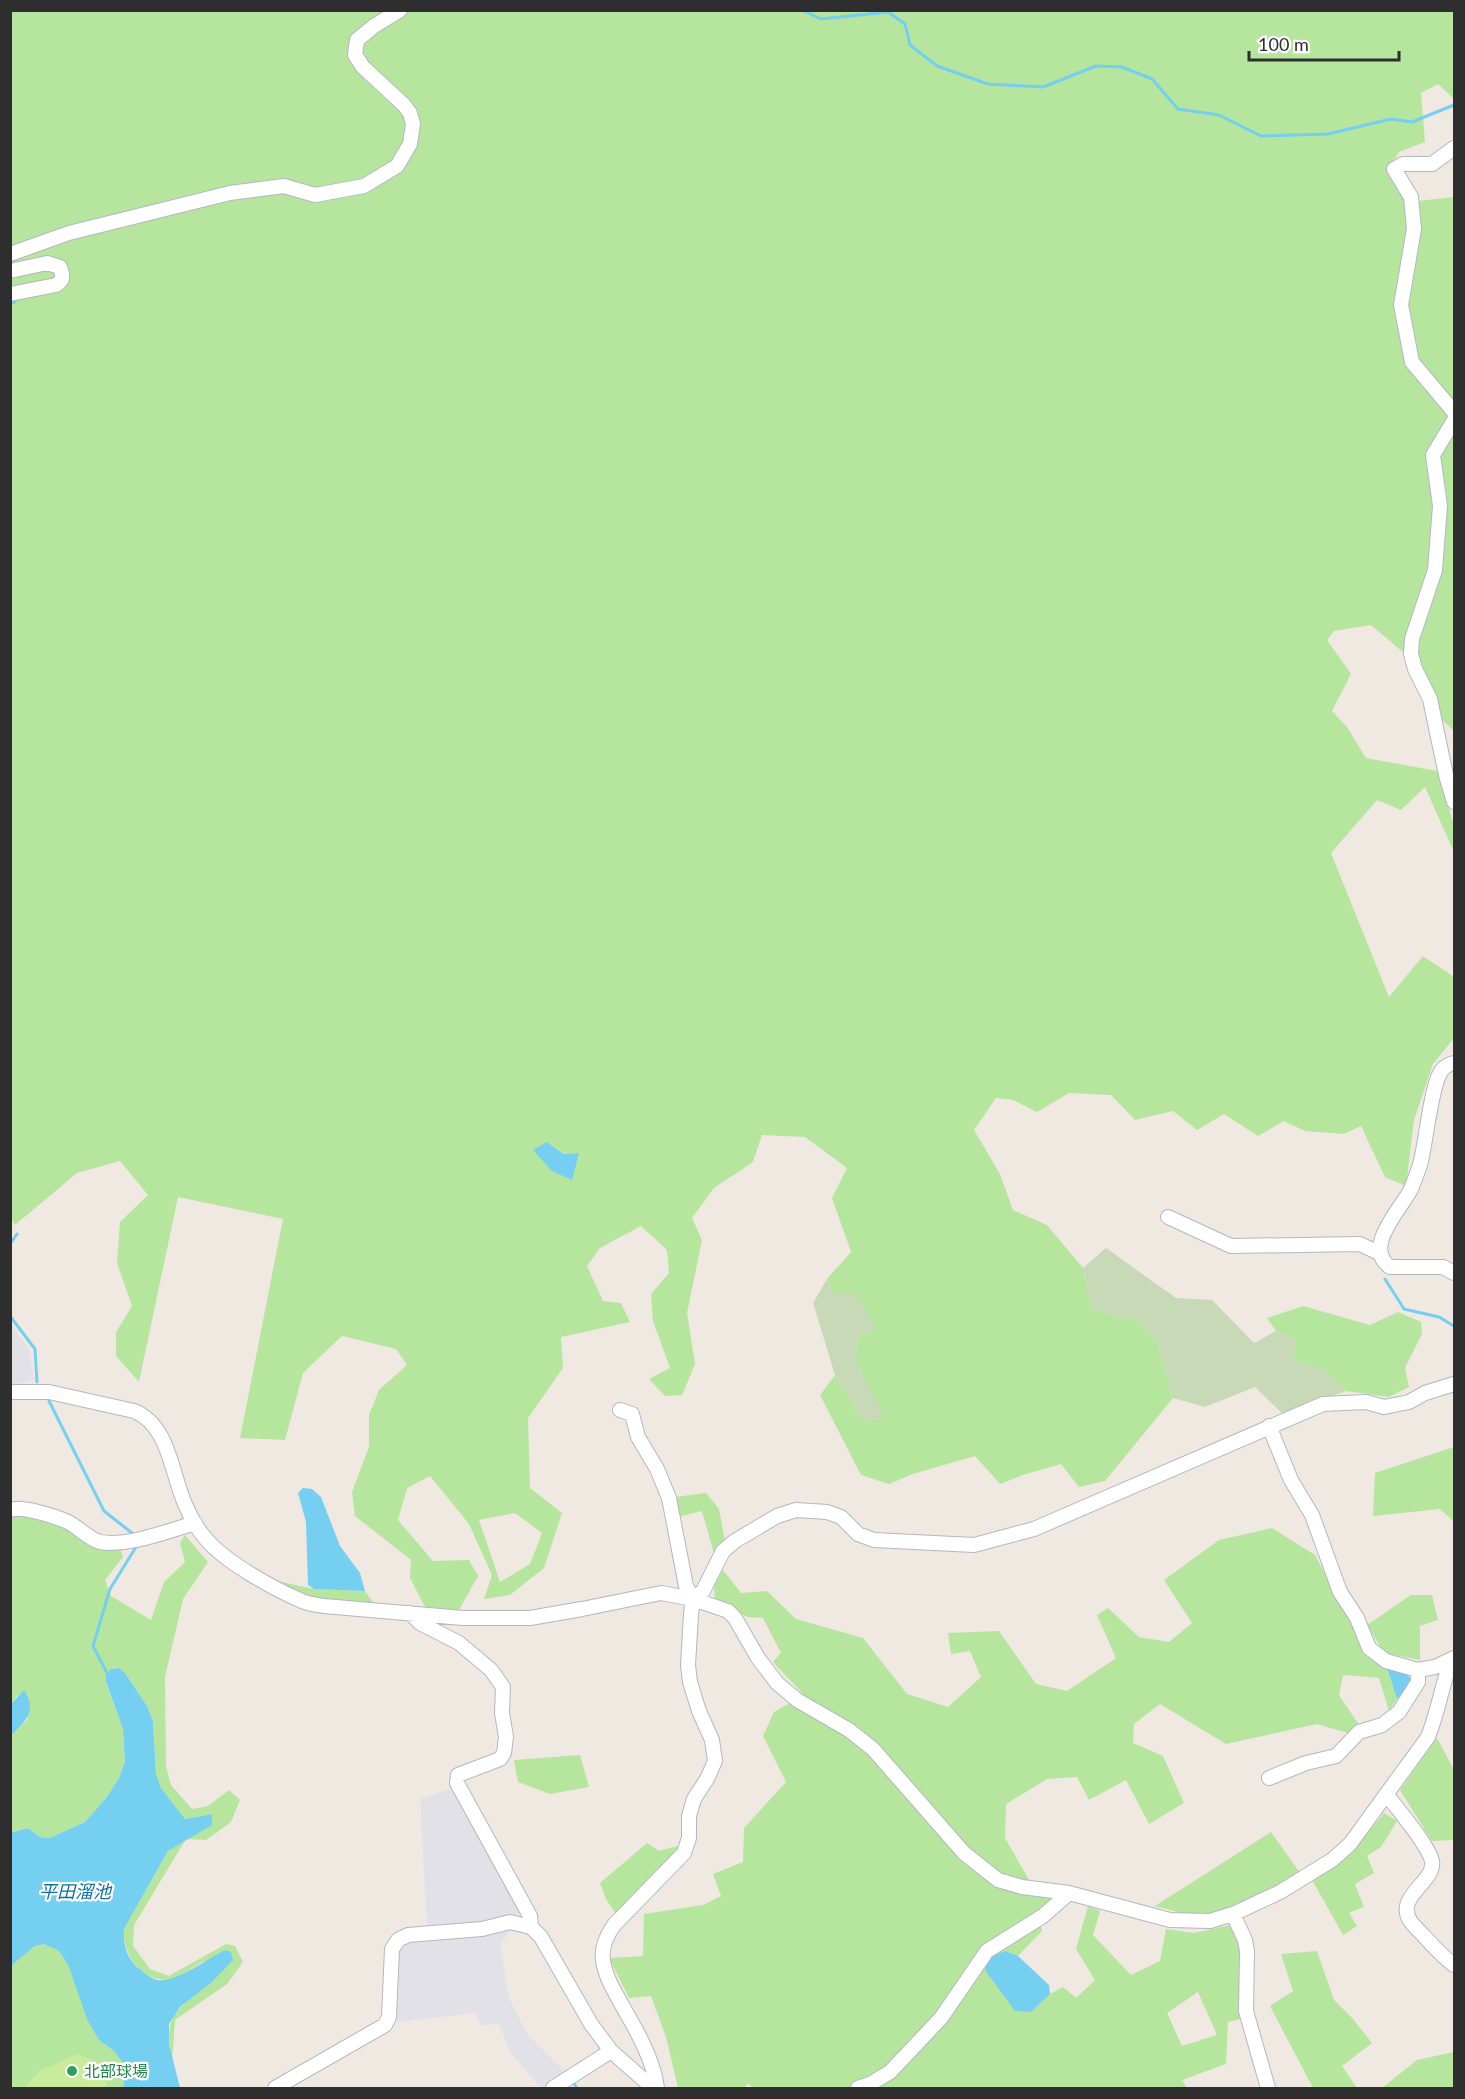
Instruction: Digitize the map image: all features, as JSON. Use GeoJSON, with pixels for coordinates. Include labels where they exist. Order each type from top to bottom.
{"type":"FeatureCollection","features":[{"type":"Feature","properties":{"kind":"street"},"geometry":{"type":"LineString","coordinates":[[10,254],[69,233],[230,193],[284,186],[315,195],[364,186],[397,166],[410,144],[413,124],[410,113],[396,95],[363,67],[355,55],[357,40],[400,10]]}},
{"type":"Feature","properties":{"kind":"street"},"geometry":{"type":"LineString","coordinates":[[1455,148],[1432,164],[1403,164],[1394,169],[1411,196],[1414,229],[1401,305],[1412,362],[1455,412]]}},
{"type":"Feature","properties":{"kind":"street"},"geometry":{"type":"LineString","coordinates":[[10,272],[47,263],[60,267],[63,277],[62,282],[56,285],[10,294]]}},
{"type":"Feature","properties":{"kind":"street"},"geometry":{"type":"LineString","coordinates":[[1455,420],[1433,455],[1440,506],[1435,570],[1412,639],[1411,654],[1415,669],[1430,699],[1446,775],[1455,802]]}},
{"type":"Feature","properties":{"kind":"street"},"geometry":{"type":"LineString","coordinates":[[1379,1253],[1385,1229],[1411,1189],[1420,1163],[1436,1083],[1442,1070],[1455,1063]]}},
{"type":"Feature","properties":{"kind":"street"},"geometry":{"type":"LineString","coordinates":[[1168,1217],[1231,1246],[1360,1244],[1379,1253],[1384,1263],[1390,1267],[1443,1267],[1455,1273]]}},
{"type":"Feature","properties":{"kind":"street"},"geometry":{"type":"LineString","coordinates":[[693,1599],[703,1591],[723,1551],[735,1541],[777,1516],[796,1510],[827,1512],[841,1517],[858,1534],[874,1540],[974,1545],[1034,1529],[1323,1404],[1366,1402],[1384,1407],[1409,1402],[1425,1393],[1455,1384]]}},
{"type":"Feature","properties":{"kind":"street"},"geometry":{"type":"LineString","coordinates":[[10,1392],[49,1392],[144,1415],[156,1428],[163,1441],[185,1504],[205,1539],[220,1553],[304,1602],[324,1606],[463,1618],[530,1618],[661,1593],[693,1599],[728,1611],[735,1618],[758,1658],[777,1683],[797,1701],[849,1730],[873,1749],[964,1854],[981,1869],[998,1880],[1022,1887],[1070,1893],[1170,1920],[1210,1921],[1233,1914],[1280,1892],[1332,1860],[1350,1844],[1428,1737],[1435,1720],[1445,1677],[1453,1659]]}},
{"type":"Feature","properties":{"kind":"street"},"geometry":{"type":"LineString","coordinates":[[620,1410],[632,1414],[638,1437],[657,1469],[669,1498],[686,1586],[693,1599],[690,1624],[690,1682],[699,1711],[712,1740],[715,1761],[694,1799],[689,1816],[689,1838],[684,1853],[614,1925],[605,1939],[602,1958],[608,1980],[636,2029],[656,2079],[655,2088]]}},
{"type":"Feature","properties":{"kind":"street"},"geometry":{"type":"LineString","coordinates":[[1269,1426],[1291,1480],[1312,1515],[1340,1592],[1358,1618],[1369,1648],[1386,1661],[1418,1670],[1435,1667],[1453,1659]]}},
{"type":"Feature","properties":{"kind":"street"},"geometry":{"type":"LineString","coordinates":[[10,1510],[16,1507],[68,1522],[99,1542],[133,1541],[195,1523]]}},
{"type":"Feature","properties":{"kind":"street"},"geometry":{"type":"LineString","coordinates":[[410,1613],[420,1623],[459,1643],[491,1670],[503,1687],[502,1713],[506,1737],[504,1753],[500,1759],[458,1775],[457,1783],[530,1916],[531,1927]]}},
{"type":"Feature","properties":{"kind":"street"},"geometry":{"type":"LineString","coordinates":[[1269,1778],[1306,1763],[1336,1756],[1359,1732],[1382,1725],[1400,1712],[1418,1682],[1418,1670]]}},
{"type":"Feature","properties":{"kind":"street"},"geometry":{"type":"LineString","coordinates":[[1387,1795],[1424,1845],[1432,1861],[1431,1872],[1409,1900],[1407,1911],[1410,1921],[1445,1958],[1455,1965]]}},
{"type":"Feature","properties":{"kind":"street"},"geometry":{"type":"LineString","coordinates":[[858,2088],[890,2072],[941,2018],[987,1951],[1043,1916],[1070,1893]]}},
{"type":"Feature","properties":{"kind":"street"},"geometry":{"type":"LineString","coordinates":[[1233,1914],[1245,1940],[1247,1952],[1246,2011],[1268,2088]]}},
{"type":"Feature","properties":{"kind":"street"},"geometry":{"type":"LineString","coordinates":[[275,2088],[298,2083],[385,2025],[389,2017],[392,1949],[398,1940],[408,1935],[482,1929],[510,1922],[531,1927],[541,1936],[591,2024],[611,2051],[655,2088]]}},
{"type":"Feature","properties":{"kind":"street"},"geometry":{"type":"LineString","coordinates":[[554,2088],[611,2051]]}},
{"type":"Feature","properties":{"kind":"shaded area"},"geometry":{"type":"Polygon","coordinates":[[[10,1323],[29,1349],[34,1380],[11,1385],[10,1323]]]}},
{"type":"Feature","properties":{"kind":"shaded area"},"geometry":{"type":"Polygon","coordinates":[[[456,1787],[524,1912],[481,1924],[427,1928],[420,1799],[456,1787]]]}},
{"type":"Feature","properties":{"kind":"shaded area"},"geometry":{"type":"Polygon","coordinates":[[[512,1927],[500,1944],[509,1998],[527,2034],[564,2071],[547,2088],[541,2088],[510,2052],[499,2024],[480,2025],[476,2013],[396,2022],[399,1952],[411,1942],[512,1927]]]}},
{"type":"Feature","properties":{"kind":"green space"},"geometry":{"type":"Polygon","coordinates":[[[10,11],[1454,11],[1454,99],[1438,84],[1421,93],[1425,142],[1399,152],[1389,168],[1409,202],[1454,197],[1454,731],[1439,717],[1417,660],[1404,653],[1371,625],[1334,631],[1327,640],[1351,674],[1332,711],[1347,727],[1366,758],[1437,771],[1454,825],[1454,852],[1425,787],[1401,810],[1377,800],[1331,853],[1389,997],[1423,956],[1454,977],[1454,1038],[1433,1064],[1414,1120],[1406,1186],[1385,1177],[1361,1126],[1344,1134],[1305,1131],[1284,1121],[1258,1136],[1224,1114],[1197,1130],[1173,1111],[1135,1120],[1111,1095],[1069,1093],[1037,1112],[1013,1100],[996,1098],[974,1130],[1000,1174],[1013,1210],[1047,1225],[1083,1268],[1092,1309],[1140,1321],[1158,1344],[1173,1398],[1105,1481],[1079,1487],[1061,1464],[1000,1484],[975,1456],[913,1474],[889,1484],[861,1475],[820,1395],[835,1375],[864,1422],[884,1417],[855,1361],[860,1334],[876,1328],[833,1293],[827,1279],[851,1252],[832,1198],[847,1168],[805,1137],[762,1135],[753,1162],[714,1188],[692,1218],[702,1240],[687,1313],[695,1364],[682,1395],[665,1396],[649,1379],[670,1368],[653,1321],[651,1294],[669,1273],[667,1250],[641,1226],[600,1248],[587,1266],[603,1301],[621,1303],[630,1322],[561,1337],[563,1368],[528,1418],[530,1488],[562,1513],[544,1568],[510,1595],[484,1599],[492,1575],[469,1524],[430,1476],[407,1488],[398,1520],[433,1561],[469,1560],[478,1576],[459,1610],[425,1607],[410,1578],[411,1560],[355,1516],[352,1492],[369,1447],[369,1415],[379,1390],[407,1365],[396,1349],[342,1336],[303,1373],[285,1440],[240,1438],[283,1219],[178,1197],[139,1382],[116,1356],[116,1332],[132,1306],[117,1263],[120,1222],[148,1195],[120,1161],[77,1173],[15,1225],[10,1217],[10,11]],[[547,1142],[552,1171],[578,1153],[565,1154],[547,1142]],[[515,1513],[479,1520],[500,1582],[530,1564],[542,1533],[515,1513]]]}},
{"type":"Feature","properties":{"kind":"green space"},"geometry":{"type":"Polygon","coordinates":[[[1106,1248],[1176,1298],[1212,1300],[1254,1343],[1276,1331],[1295,1339],[1294,1361],[1325,1370],[1346,1391],[1284,1415],[1255,1387],[1205,1407],[1173,1398],[1158,1344],[1140,1321],[1092,1309],[1083,1268],[1106,1248]]]}},
{"type":"Feature","properties":{"kind":"green space"},"geometry":{"type":"Polygon","coordinates":[[[827,1279],[833,1293],[855,1293],[876,1328],[860,1334],[855,1361],[885,1417],[864,1422],[835,1375],[813,1303],[827,1279]]]}},
{"type":"Feature","properties":{"kind":"green space"},"geometry":{"type":"Polygon","coordinates":[[[1303,1306],[1370,1325],[1398,1312],[1421,1322],[1422,1334],[1405,1368],[1409,1387],[1389,1397],[1346,1391],[1325,1370],[1294,1361],[1295,1339],[1276,1331],[1267,1318],[1303,1306]]]}},
{"type":"Feature","properties":{"kind":"green space"},"geometry":{"type":"Polygon","coordinates":[[[1454,1447],[1454,1522],[1440,1509],[1373,1516],[1375,1473],[1454,1447]]]}},
{"type":"Feature","properties":{"kind":"green space"},"geometry":{"type":"Polygon","coordinates":[[[706,1493],[719,1509],[725,1541],[714,1554],[702,1511],[678,1517],[675,1497],[706,1493]]]}},
{"type":"Feature","properties":{"kind":"green space"},"geometry":{"type":"Polygon","coordinates":[[[11,1506],[119,1544],[123,1557],[105,1580],[111,1596],[151,1620],[164,1582],[185,1562],[180,1543],[185,1535],[208,1562],[183,1599],[165,1677],[166,1766],[171,1785],[192,1809],[208,1806],[229,1790],[240,1800],[231,1822],[206,1840],[186,1839],[134,1925],[133,1946],[150,1969],[169,1976],[226,1944],[235,1946],[243,1962],[227,1984],[175,2020],[172,2062],[169,2033],[171,2023],[188,2000],[211,1983],[204,1961],[175,1978],[151,1977],[136,1966],[130,1958],[124,1939],[124,1929],[168,1851],[187,1838],[212,1814],[185,1819],[161,1788],[156,1774],[153,1720],[147,1706],[125,1673],[118,1668],[111,1669],[106,1683],[123,1729],[125,1762],[119,1778],[106,1798],[85,1822],[50,1838],[40,1837],[28,1828],[12,1832],[10,1830],[11,1736],[28,1719],[18,1695],[11,1704],[11,1506]]]}},
{"type":"Feature","properties":{"kind":"green space"},"geometry":{"type":"Polygon","coordinates":[[[1272,1528],[1315,1555],[1369,1657],[1387,1668],[1397,1699],[1389,1711],[1379,1678],[1343,1675],[1339,1695],[1359,1725],[1351,1734],[1317,1724],[1226,1744],[1160,1704],[1134,1724],[1133,1743],[1163,1756],[1184,1803],[1149,1824],[1126,1780],[1089,1800],[1077,1777],[1047,1779],[1006,1804],[1005,1838],[1028,1878],[1030,1894],[1056,1899],[1038,1914],[1042,1931],[1018,1956],[1006,1951],[1031,2012],[1050,1994],[1063,1987],[1076,1998],[1095,1980],[1076,1949],[1088,1906],[1100,1911],[1093,1935],[1131,1975],[1160,1961],[1166,1929],[1194,1933],[1235,1924],[1243,1958],[1241,2019],[1228,2022],[1226,2064],[1182,2080],[1187,2088],[754,2088],[748,2084],[744,2088],[678,2088],[666,2037],[651,1996],[629,1998],[609,1958],[643,1956],[644,1914],[703,1905],[721,1896],[713,1874],[743,1862],[744,1828],[786,1782],[763,1736],[774,1712],[804,1695],[773,1662],[781,1653],[763,1618],[747,1617],[715,1598],[714,1586],[723,1570],[741,1593],[767,1591],[796,1619],[863,1638],[907,1694],[948,1707],[981,1677],[970,1651],[951,1654],[948,1633],[999,1631],[1036,1684],[1067,1691],[1116,1658],[1097,1615],[1108,1608],[1139,1637],[1169,1642],[1192,1623],[1164,1580],[1219,1540],[1272,1528]],[[1198,1992],[1167,2013],[1182,2046],[1217,2035],[1198,1992]]]}},
{"type":"Feature","properties":{"kind":"green space"},"geometry":{"type":"Polygon","coordinates":[[[277,1581],[314,1589],[365,1591],[375,1605],[312,1600],[277,1581]]]}},
{"type":"Feature","properties":{"kind":"green space"},"geometry":{"type":"Polygon","coordinates":[[[1411,1595],[1432,1595],[1438,1620],[1420,1626],[1420,1660],[1384,1653],[1367,1625],[1411,1595]]]}},
{"type":"Feature","properties":{"kind":"green space"},"geometry":{"type":"Polygon","coordinates":[[[1437,1738],[1454,1770],[1454,1840],[1432,1841],[1400,1790],[1437,1738]]]}},
{"type":"Feature","properties":{"kind":"green space"},"geometry":{"type":"Polygon","coordinates":[[[580,1755],[589,1787],[550,1794],[518,1782],[514,1760],[580,1755]]]}},
{"type":"Feature","properties":{"kind":"green space"},"geometry":{"type":"Polygon","coordinates":[[[1384,1813],[1397,1821],[1381,1847],[1367,1856],[1374,1873],[1355,1884],[1364,1907],[1349,1913],[1357,1926],[1343,1935],[1311,1878],[1349,1856],[1384,1813]]]}},
{"type":"Feature","properties":{"kind":"green space"},"geometry":{"type":"Polygon","coordinates":[[[1271,1832],[1301,1874],[1219,1914],[1189,1915],[1155,1906],[1271,1832]]]}},
{"type":"Feature","properties":{"kind":"green space"},"geometry":{"type":"Polygon","coordinates":[[[647,1843],[659,1851],[681,1845],[616,1914],[606,1899],[600,1883],[647,1843]]]}},
{"type":"Feature","properties":{"kind":"green space"},"geometry":{"type":"Polygon","coordinates":[[[44,1944],[59,1951],[69,1967],[99,2040],[114,2051],[123,2063],[124,2088],[106,2088],[105,2073],[41,2070],[25,2088],[11,2088],[11,1966],[35,1946],[44,1944]]]}},
{"type":"Feature","properties":{"kind":"green space"},"geometry":{"type":"Polygon","coordinates":[[[1317,1951],[1334,2000],[1372,2043],[1342,2066],[1357,2088],[1313,2088],[1270,2006],[1293,1991],[1281,1954],[1317,1951]]]}},
{"type":"Feature","properties":{"kind":"green space"},"geometry":{"type":"Polygon","coordinates":[[[1454,2052],[1454,2088],[1382,2088],[1417,2060],[1454,2052]]]}},
{"type":"Feature","properties":{"kind":"green space","name":"北部球場"},"geometry":{"type":"Polygon","coordinates":[[[78,2054],[100,2066],[106,2088],[25,2088],[41,2070],[78,2054]]]}},
{"type":"Feature","properties":{"kind":"water"},"geometry":{"type":"Polygon","coordinates":[[[547,1142],[564,1154],[579,1153],[572,1180],[552,1171],[533,1150],[547,1142]]]}},
{"type":"Feature","properties":{"kind":"water"},"geometry":{"type":"Polygon","coordinates":[[[303,1488],[312,1489],[321,1497],[340,1546],[360,1573],[365,1591],[314,1589],[308,1585],[306,1522],[298,1493],[303,1488]]]}},
{"type":"Feature","properties":{"kind":"water","name":"平田溜池"},"geometry":{"type":"Polygon","coordinates":[[[119,1668],[125,1673],[147,1706],[153,1721],[156,1774],[161,1788],[185,1819],[212,1814],[212,1825],[168,1851],[124,1929],[125,1945],[130,1959],[142,1971],[157,1980],[173,1978],[225,1950],[231,1952],[233,1960],[211,1983],[180,2007],[169,2024],[169,2044],[180,2088],[124,2088],[123,2063],[114,2051],[99,2040],[87,2019],[69,1967],[59,1951],[44,1944],[35,1946],[11,1966],[11,1830],[13,1832],[28,1828],[40,1837],[50,1838],[85,1822],[106,1798],[119,1778],[125,1762],[123,1729],[106,1682],[106,1675],[111,1669],[119,1668]]]}},
{"type":"Feature","properties":{"kind":"water"},"geometry":{"type":"Polygon","coordinates":[[[1387,1668],[1407,1672],[1412,1682],[1397,1699],[1387,1668]]]}},
{"type":"Feature","properties":{"kind":"water"},"geometry":{"type":"Polygon","coordinates":[[[24,1690],[30,1710],[25,1721],[11,1736],[11,1704],[24,1690]]]}},
{"type":"Feature","properties":{"kind":"water"},"geometry":{"type":"Polygon","coordinates":[[[1006,1951],[1018,1956],[1049,1985],[1050,1994],[1031,2012],[1015,2011],[985,1970],[989,1957],[1006,1951]]]}},
{"type":"Feature","properties":{"kind":"waterway"},"geometry":{"type":"LineString","coordinates":[[802,10],[821,19],[888,12],[905,24],[910,45],[937,66],[988,84],[1043,87],[1096,66],[1122,67],[1152,79],[1178,109],[1219,115],[1261,136],[1328,134],[1391,119],[1412,122],[1454,105]]}},
{"type":"Feature","properties":{"kind":"waterway"},"geometry":{"type":"LineString","coordinates":[[10,303],[15,302]]}},
{"type":"Feature","properties":{"kind":"waterway"},"geometry":{"type":"LineString","coordinates":[[10,1244],[17,1234]]}},
{"type":"Feature","properties":{"kind":"waterway"},"geometry":{"type":"LineString","coordinates":[[1385,1279],[1404,1309],[1439,1317],[1454,1326]]}},
{"type":"Feature","properties":{"kind":"waterway"},"geometry":{"type":"LineString","coordinates":[[10,1316],[35,1349],[37,1382]]}},
{"type":"Feature","properties":{"kind":"waterway"},"geometry":{"type":"LineString","coordinates":[[49,1401],[104,1511],[132,1533]]}},
{"type":"Feature","properties":{"kind":"waterway"},"geometry":{"type":"LineString","coordinates":[[108,1675],[93,1646],[110,1589],[136,1547]]}},
{"type":"Feature","properties":{"kind":"waterway"},"geometry":{"type":"LineString","coordinates":[[572,2081],[577,2088]]}},
{"type":"Feature","properties":{"kind":"place","name":"北部球場"},"geometry":{"type":"Point","coordinates":[72,2071]}}]}
